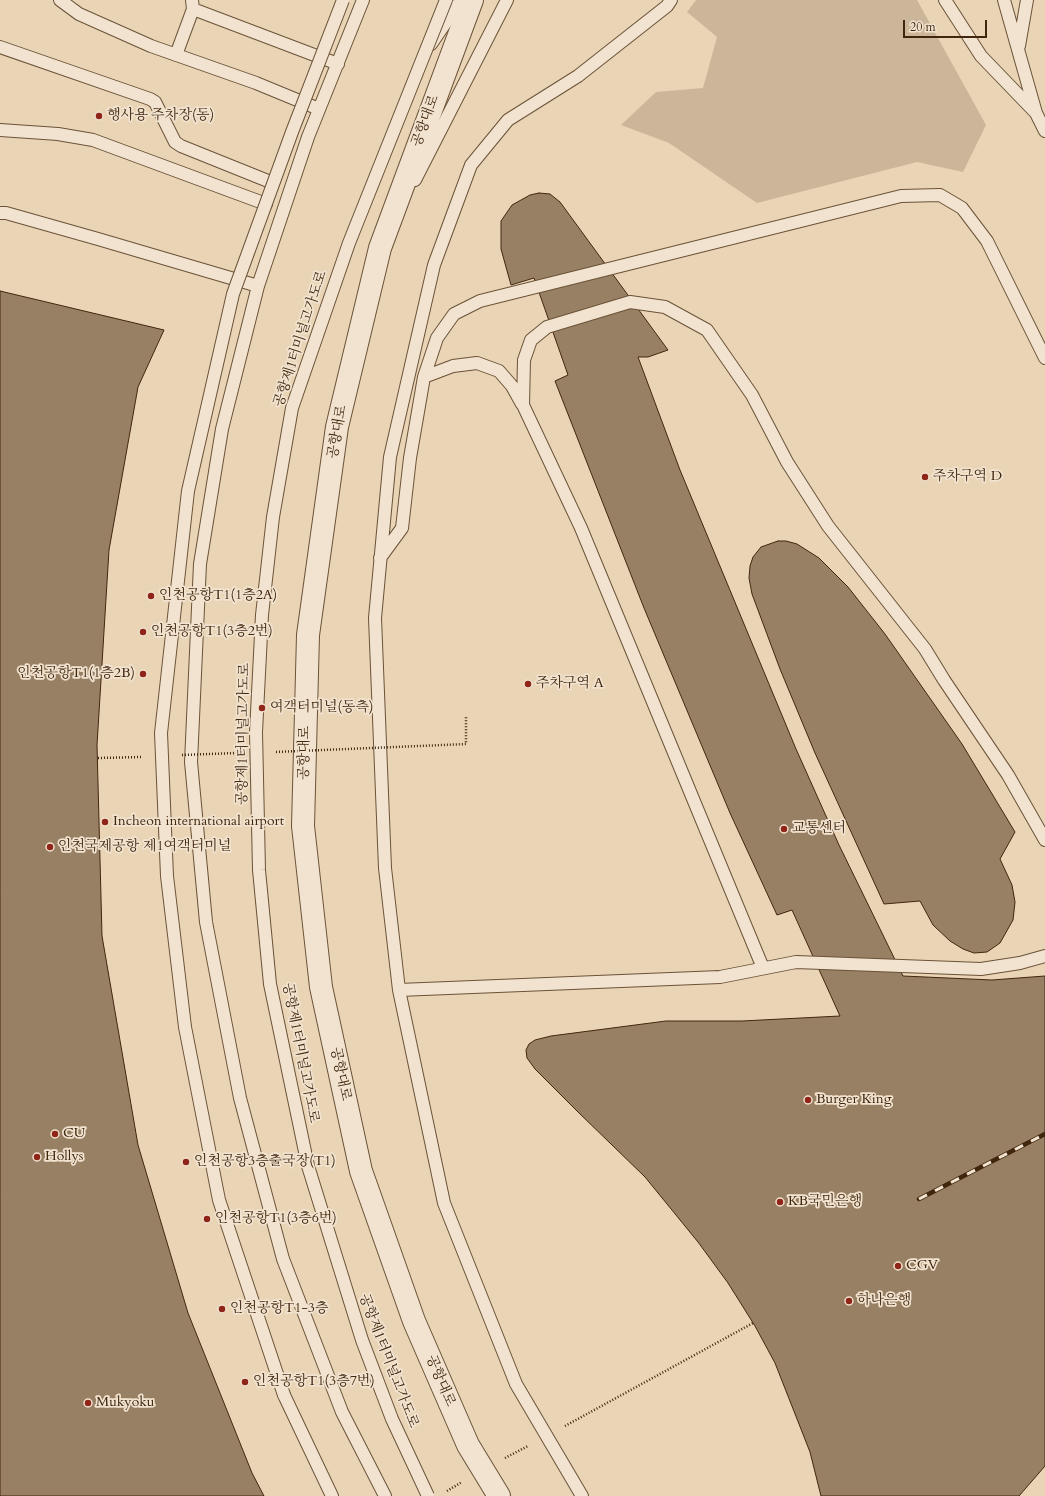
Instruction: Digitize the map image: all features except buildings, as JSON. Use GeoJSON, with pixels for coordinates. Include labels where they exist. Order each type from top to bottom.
{"type":"FeatureCollection","features":[{"type":"Feature","properties":{"kind":"street","name":"공항대로"},"geometry":{"type":"LineString","coordinates":[[472,0],[380,248],[337,427],[308,635],[303,826],[321,987],[361,1171],[414,1321],[468,1445],[499,1496]]}},
{"type":"Feature","properties":{"kind":"lane"},"geometry":{"type":"LineString","coordinates":[[60,0],[79,14],[176,55],[256,83],[319,110]]}},
{"type":"Feature","properties":{"kind":"lane"},"geometry":{"type":"LineString","coordinates":[[332,1496],[284,1395],[219,1200],[185,1027],[167,876],[161,733],[188,491],[233,294],[343,0]]}},
{"type":"Feature","properties":{"kind":"lane"},"geometry":{"type":"LineString","coordinates":[[363,0],[308,137],[258,286],[222,429],[200,564],[191,762],[206,922],[240,1098],[283,1259],[342,1412],[385,1496]]}},
{"type":"Feature","properties":{"kind":"lane","name":"공항제1터미널고가도로"},"geometry":{"type":"LineString","coordinates":[[428,1496],[392,1419],[362,1340],[308,1166],[270,984],[259,870],[256,732],[262,615],[273,517],[292,408],[349,243],[446,0]]}},
{"type":"Feature","properties":{"kind":"lane"},"geometry":{"type":"LineString","coordinates":[[426,52],[461,0]]}},
{"type":"Feature","properties":{"kind":"lane"},"geometry":{"type":"LineString","coordinates":[[380,248],[507,0]]}},
{"type":"Feature","properties":{"kind":"lane"},"geometry":{"type":"LineString","coordinates":[[582,1496],[516,1384],[444,1203],[399,990],[385,868],[374,618],[390,457],[434,265],[471,165],[508,120],[578,76],[667,6],[671,0]]}},
{"type":"Feature","properties":{"kind":"lane"},"geometry":{"type":"LineString","coordinates":[[946,0],[981,56],[1036,113]]}},
{"type":"Feature","properties":{"kind":"lane"},"geometry":{"type":"LineString","coordinates":[[1004,0],[1036,113],[1045,131]]}},
{"type":"Feature","properties":{"kind":"lane"},"geometry":{"type":"LineString","coordinates":[[1019,49],[1028,0]]}},
{"type":"Feature","properties":{"kind":"lane"},"geometry":{"type":"LineString","coordinates":[[176,55],[193,4],[338,64]]}},
{"type":"Feature","properties":{"kind":"lane"},"geometry":{"type":"LineString","coordinates":[[0,46],[150,99],[155,102],[175,142],[273,184]]}},
{"type":"Feature","properties":{"kind":"lane"},"geometry":{"type":"LineString","coordinates":[[0,130],[58,134],[93,140],[266,204]]}},
{"type":"Feature","properties":{"kind":"lane"},"geometry":{"type":"LineString","coordinates":[[379,559],[402,528],[410,458],[424,377],[437,338],[454,314],[480,301],[901,196],[940,195],[962,208],[987,241],[1045,358]]}},
{"type":"Feature","properties":{"kind":"lane"},"geometry":{"type":"LineString","coordinates":[[0,213],[6,213],[98,239],[258,286]]}},
{"type":"Feature","properties":{"kind":"lane"},"geometry":{"type":"LineString","coordinates":[[523,405],[524,360],[531,340],[548,327],[630,302],[665,307],[707,330],[752,395],[787,462],[828,526],[925,650],[1008,775],[1045,840]]}},
{"type":"Feature","properties":{"kind":"lane"},"geometry":{"type":"LineString","coordinates":[[424,377],[453,366],[477,363],[499,371],[512,386],[523,405],[581,528],[608,590],[763,968]]}},
{"type":"Feature","properties":{"kind":"lane"},"geometry":{"type":"LineString","coordinates":[[399,990],[720,977],[796,962],[981,969],[1020,963],[1045,956]]}},
{"type":"Feature","properties":{"kind":"path"},"geometry":{"type":"LineString","coordinates":[[270,752],[466,744],[466,716]]}},
{"type":"Feature","properties":{"kind":"path"},"geometry":{"type":"LineString","coordinates":[[176,755],[239,753]]}},
{"type":"Feature","properties":{"kind":"path"},"geometry":{"type":"LineString","coordinates":[[98,758],[145,756]]}},
{"type":"Feature","properties":{"kind":"path"},"geometry":{"type":"LineString","coordinates":[[444,1492],[754,1323]]}},
{"type":"Feature","properties":{"kind":"shaded area"},"geometry":{"type":"Polygon","coordinates":[[[696,0],[917,0],[986,125],[963,172],[917,162],[757,203],[669,143],[621,125],[656,92],[703,88],[717,37],[687,12],[696,0]]]}},
{"type":"Feature","properties":{"kind":"railway"},"geometry":{"type":"LineString","coordinates":[[919,1199],[1045,1134]]}},
{"type":"Feature","properties":{"kind":"place","name":"행사용 주차장(동)"},"geometry":{"type":"Point","coordinates":[99,116]}},
{"type":"Feature","properties":{"kind":"place","name":"주차구역 D"},"geometry":{"type":"Point","coordinates":[925,477]}},
{"type":"Feature","properties":{"kind":"place","name":"인천공항T1(1층2A)"},"geometry":{"type":"Point","coordinates":[151,596]}},
{"type":"Feature","properties":{"kind":"place","name":"인천공항T1(3층2번)"},"geometry":{"type":"Point","coordinates":[143,632]}},
{"type":"Feature","properties":{"kind":"place","name":"인천공항T1(1층2B)"},"geometry":{"type":"Point","coordinates":[143,674]}},
{"type":"Feature","properties":{"kind":"place","name":"주차구역 A"},"geometry":{"type":"Point","coordinates":[528,684]}},
{"type":"Feature","properties":{"kind":"place","name":"여객터미널(동측)"},"geometry":{"type":"Point","coordinates":[262,708]}},
{"type":"Feature","properties":{"kind":"place","name":"Incheon international airport"},"geometry":{"type":"Point","coordinates":[105,822]}},
{"type":"Feature","properties":{"kind":"place","name":"교통센터"},"geometry":{"type":"Point","coordinates":[784,829]}},
{"type":"Feature","properties":{"kind":"place","name":"인천국제공항 제1여객터미널"},"geometry":{"type":"Point","coordinates":[50,847]}},
{"type":"Feature","properties":{"kind":"place","name":"Burger King"},"geometry":{"type":"Point","coordinates":[808,1100]}},
{"type":"Feature","properties":{"kind":"place","name":"CU"},"geometry":{"type":"Point","coordinates":[55,1134]}},
{"type":"Feature","properties":{"kind":"place","name":"Hollys"},"geometry":{"type":"Point","coordinates":[37,1157]}},
{"type":"Feature","properties":{"kind":"place","name":"인천공항3층출국장(T1)"},"geometry":{"type":"Point","coordinates":[186,1162]}},
{"type":"Feature","properties":{"kind":"place","name":"KB국민은행"},"geometry":{"type":"Point","coordinates":[780,1202]}},
{"type":"Feature","properties":{"kind":"place","name":"인천공항T1(3층6번)"},"geometry":{"type":"Point","coordinates":[207,1219]}},
{"type":"Feature","properties":{"kind":"place","name":"CGV"},"geometry":{"type":"Point","coordinates":[898,1266]}},
{"type":"Feature","properties":{"kind":"place","name":"하나은행"},"geometry":{"type":"Point","coordinates":[849,1301]}},
{"type":"Feature","properties":{"kind":"place","name":"인천공항T1-3층"},"geometry":{"type":"Point","coordinates":[222,1309]}},
{"type":"Feature","properties":{"kind":"place","name":"인천공항T1(3층7번)"},"geometry":{"type":"Point","coordinates":[245,1382]}},
{"type":"Feature","properties":{"kind":"place","name":"Mukyoku"},"geometry":{"type":"Point","coordinates":[88,1403]}}]}
